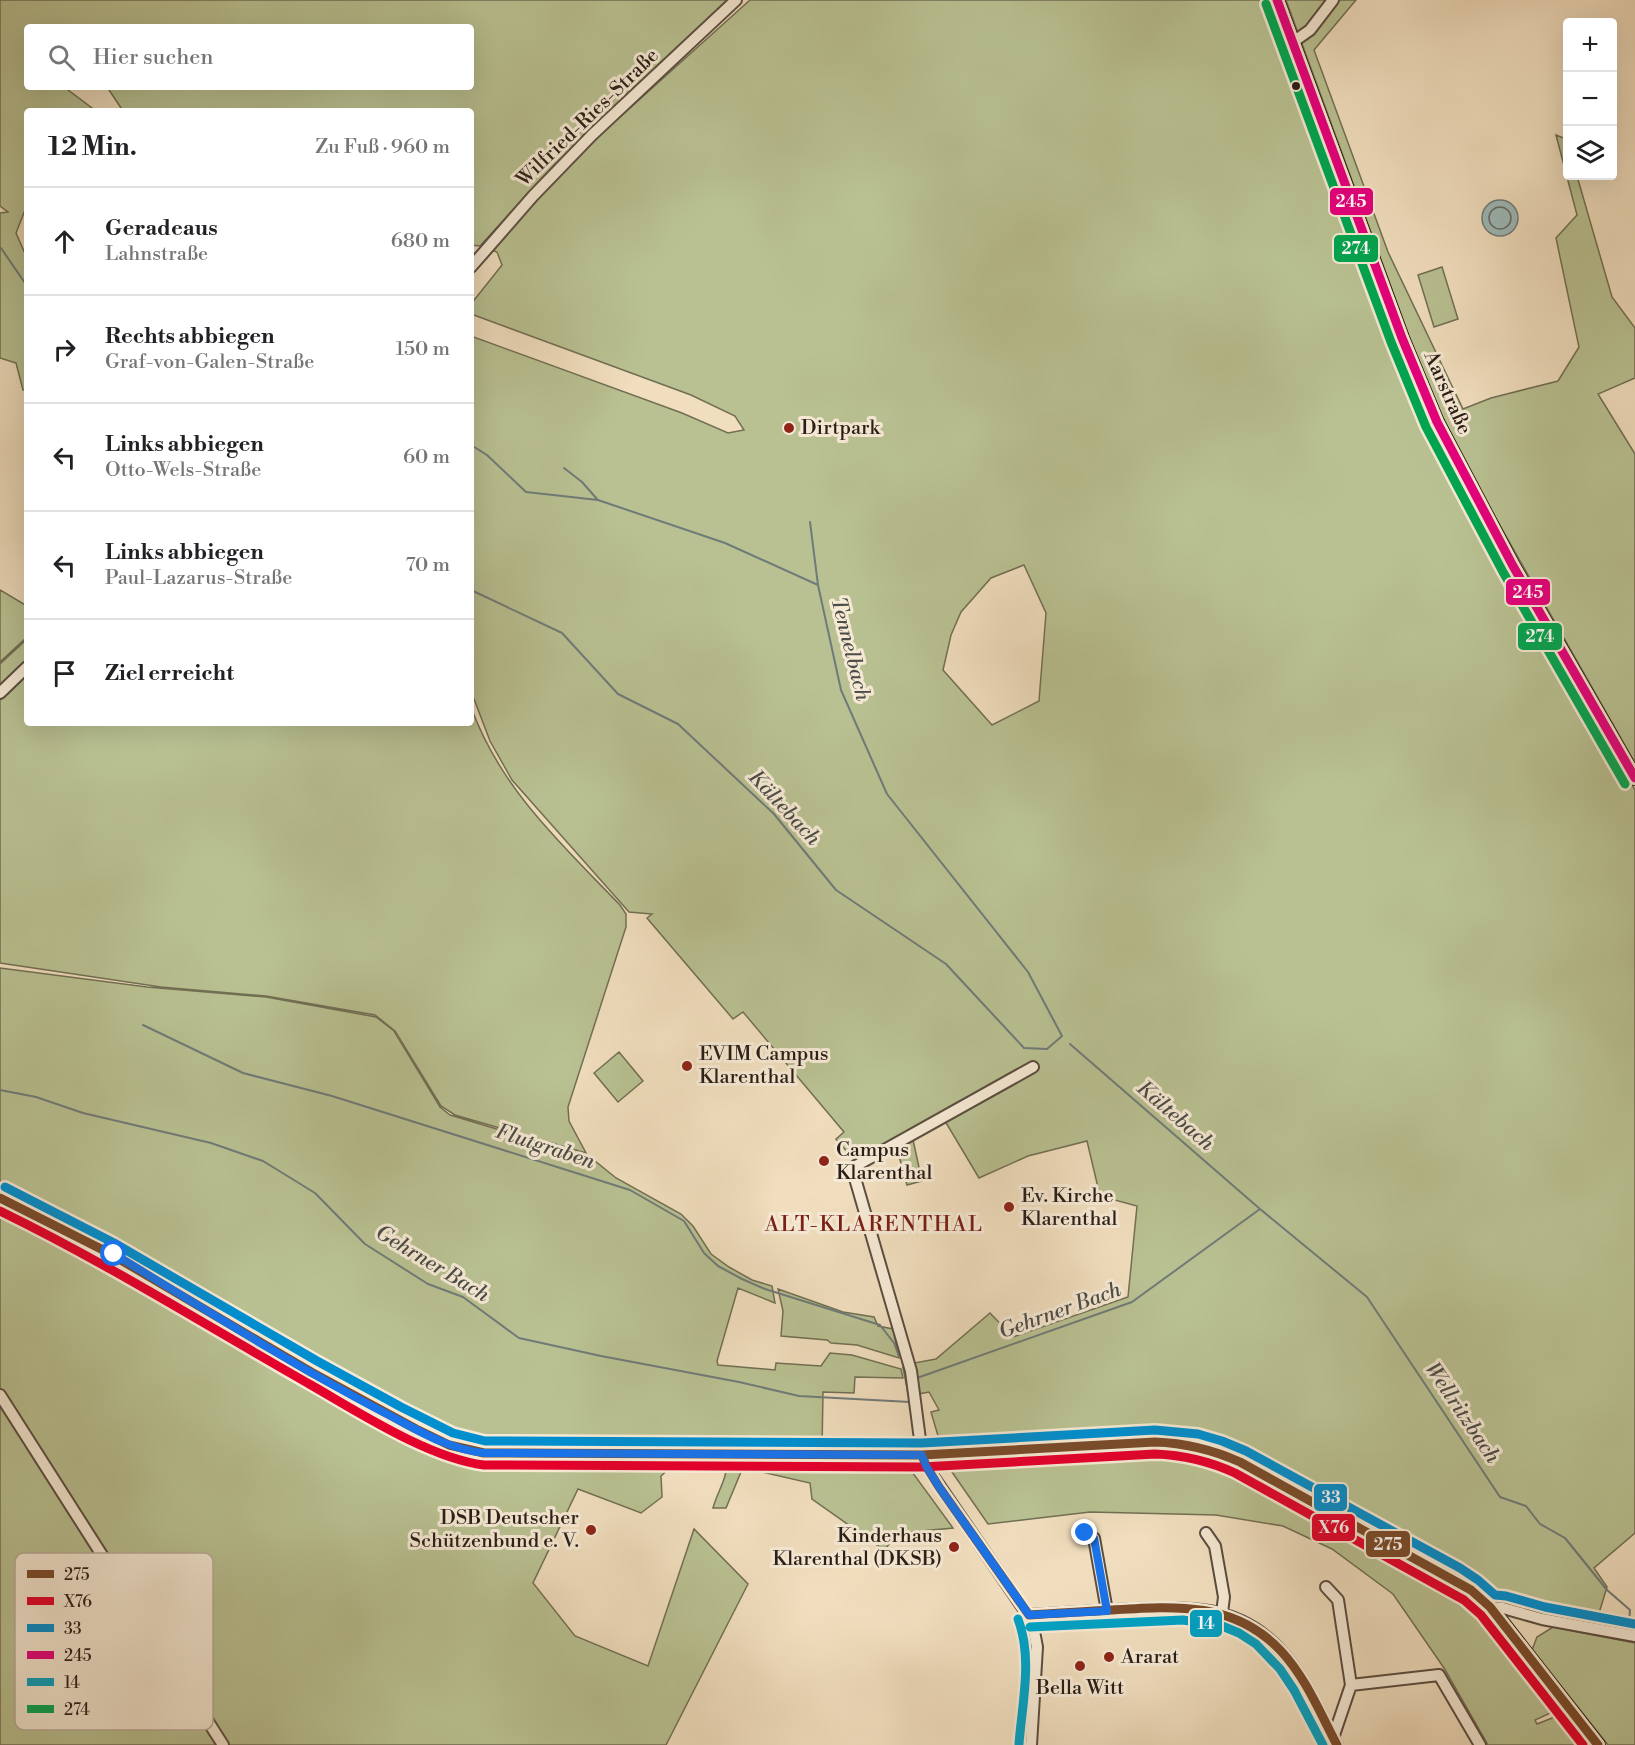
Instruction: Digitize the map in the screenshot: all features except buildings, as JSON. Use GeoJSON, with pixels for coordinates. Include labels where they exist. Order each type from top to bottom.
{"type":"FeatureCollection","features":[{"type":"Feature","properties":{"kind":"main road","name":"Aarstraße"},"geometry":{"type":"LineString","coordinates":[[1277,0],[1402,338],[1437,422],[1508,557],[1635,778]]}},
{"type":"Feature","properties":{"kind":"main road"},"geometry":{"type":"LineString","coordinates":[[0,1198],[114,1254],[347,1393],[439,1441],[463,1450],[508,1453],[922,1455],[1155,1442],[1206,1448],[1240,1461],[1471,1590],[1490,1607],[1598,1745]]}},
{"type":"Feature","properties":{"kind":"street","name":"Wilfried-Ries-Straße"},"geometry":{"type":"LineString","coordinates":[[474,264],[533,196],[592,135],[736,0]]}},
{"type":"Feature","properties":{"kind":"street"},"geometry":{"type":"LineString","coordinates":[[1293,42],[1310,30],[1333,0]]}},
{"type":"Feature","properties":{"kind":"street"},"geometry":{"type":"LineString","coordinates":[[0,693],[24,671]]}},
{"type":"Feature","properties":{"kind":"street"},"geometry":{"type":"LineString","coordinates":[[1031,1745],[1037,1647],[1035,1628],[1029,1615],[926,1466],[922,1455],[911,1371],[852,1168],[1033,1067]]}},
{"type":"Feature","properties":{"kind":"street"},"geometry":{"type":"LineString","coordinates":[[0,1395],[101,1553]]}},
{"type":"Feature","properties":{"kind":"street"},"geometry":{"type":"LineString","coordinates":[[1085,1533],[1094,1538],[1107,1611]]}},
{"type":"Feature","properties":{"kind":"street"},"geometry":{"type":"LineString","coordinates":[[1206,1533],[1215,1546],[1224,1597],[1222,1613]]}},
{"type":"Feature","properties":{"kind":"street"},"geometry":{"type":"LineString","coordinates":[[1326,1587],[1338,1600],[1351,1685],[1335,1741]]}},
{"type":"Feature","properties":{"kind":"street"},"geometry":{"type":"LineString","coordinates":[[1029,1615],[1180,1607],[1222,1613],[1253,1627],[1280,1649],[1295,1669],[1335,1741]]}},
{"type":"Feature","properties":{"kind":"street"},"geometry":{"type":"LineString","coordinates":[[1490,1607],[1635,1636]]}},
{"type":"Feature","properties":{"kind":"street"},"geometry":{"type":"LineString","coordinates":[[1351,1685],[1439,1675],[1480,1745]]}},
{"type":"Feature","properties":{"kind":"street"},"geometry":{"type":"LineString","coordinates":[[213,1729],[223,1745]]}},
{"type":"Feature","properties":{"kind":"green space"},"geometry":{"type":"Polygon","coordinates":[[[0,0],[730,0],[554,165],[480,246],[474,245],[474,108],[121,108],[109,90],[474,90],[474,24],[24,24],[24,90],[68,90],[92,108],[24,108],[24,213],[16,233],[24,251],[24,390],[16,363],[0,358],[0,213],[8,212],[0,206],[0,0]]]}},
{"type":"Feature","properties":{"kind":"green space"},"geometry":{"type":"Polygon","coordinates":[[[750,0],[1271,0],[1433,426],[1481,521],[1635,790],[1635,1533],[1594,1568],[1607,1587],[1596,1623],[1521,1606],[1217,1443],[1175,1435],[941,1446],[931,1412],[939,1410],[929,1392],[918,1394],[914,1363],[936,1359],[990,1313],[1013,1337],[1128,1297],[1137,1206],[1100,1196],[1087,1141],[1028,1156],[979,1178],[945,1121],[856,1162],[836,1139],[844,1132],[743,1012],[733,1019],[647,918],[652,914],[629,912],[512,780],[490,741],[474,699],[474,337],[682,413],[728,433],[744,430],[735,416],[691,395],[474,315],[474,300],[502,265],[497,252],[491,250],[570,162],[750,0]],[[1024,565],[991,578],[961,612],[951,635],[943,670],[992,725],[1039,701],[1046,613],[1024,565]]]}},
{"type":"Feature","properties":{"kind":"green space"},"geometry":{"type":"Polygon","coordinates":[[[1286,0],[1356,0],[1314,50],[1388,252],[1463,409],[1491,398],[1558,381],[1579,347],[1556,238],[1577,215],[1568,180],[1578,180],[1612,297],[1635,328],[1635,378],[1598,394],[1635,454],[1635,763],[1465,464],[1436,403],[1409,336],[1286,0]]]}},
{"type":"Feature","properties":{"kind":"green space"},"geometry":{"type":"Polygon","coordinates":[[[1556,135],[1563,138],[1563,162],[1556,135]]]}},
{"type":"Feature","properties":{"kind":"green space"},"geometry":{"type":"Polygon","coordinates":[[[1442,267],[1458,319],[1434,327],[1418,275],[1442,267]]]}},
{"type":"Feature","properties":{"kind":"green space"},"geometry":{"type":"Polygon","coordinates":[[[0,590],[24,604],[24,640],[0,662],[0,590]]]}},
{"type":"Feature","properties":{"kind":"green space"},"geometry":{"type":"Polygon","coordinates":[[[24,642],[24,662],[0,685],[0,664],[24,642]]]}},
{"type":"Feature","properties":{"kind":"green space"},"geometry":{"type":"Polygon","coordinates":[[[24,678],[24,726],[474,726],[474,714],[498,764],[535,814],[626,914],[626,927],[568,1107],[569,1121],[586,1153],[455,1115],[441,1106],[395,1031],[375,1015],[266,996],[161,987],[0,963],[0,700],[24,678]]]}},
{"type":"Feature","properties":{"kind":"green space"},"geometry":{"type":"Polygon","coordinates":[[[0,968],[147,987],[266,997],[376,1017],[394,1031],[440,1107],[450,1115],[590,1157],[616,1178],[681,1214],[693,1226],[711,1254],[729,1267],[752,1280],[772,1286],[775,1303],[738,1288],[717,1361],[718,1365],[775,1370],[776,1363],[821,1366],[830,1353],[852,1355],[901,1369],[903,1378],[855,1377],[854,1393],[823,1392],[822,1450],[464,1441],[440,1433],[382,1402],[98,1235],[0,1189],[0,968]]]}},
{"type":"Feature","properties":{"kind":"green space"},"geometry":{"type":"Polygon","coordinates":[[[619,1052],[643,1081],[618,1102],[594,1073],[619,1052]]]}},
{"type":"Feature","properties":{"kind":"green space"},"geometry":{"type":"Polygon","coordinates":[[[913,1140],[922,1181],[907,1185],[897,1149],[913,1140]]]}},
{"type":"Feature","properties":{"kind":"green space"},"geometry":{"type":"Polygon","coordinates":[[[0,1204],[33,1219],[451,1452],[670,1460],[673,1462],[672,1466],[661,1476],[662,1497],[641,1513],[578,1489],[533,1583],[575,1636],[648,1666],[694,1529],[748,1584],[666,1745],[0,1745],[0,1204]]]}},
{"type":"Feature","properties":{"kind":"green space"},"geometry":{"type":"Polygon","coordinates":[[[778,1289],[843,1312],[874,1317],[878,1326],[893,1329],[899,1358],[857,1345],[781,1336],[783,1311],[778,1289]]]}},
{"type":"Feature","properties":{"kind":"green space"},"geometry":{"type":"Polygon","coordinates":[[[1132,1448],[1186,1452],[1227,1464],[1453,1585],[1489,1619],[1559,1709],[1535,1720],[1537,1724],[1565,1713],[1590,1745],[1488,1745],[1444,1668],[1393,1594],[1332,1549],[1283,1526],[1216,1515],[1090,1512],[988,1524],[952,1472],[955,1462],[1132,1448]]]}},
{"type":"Feature","properties":{"kind":"green space"},"geometry":{"type":"Polygon","coordinates":[[[727,1462],[901,1465],[910,1469],[953,1528],[899,1533],[884,1550],[812,1499],[810,1483],[758,1471],[741,1472],[726,1508],[713,1508],[725,1475],[727,1462]]]}},
{"type":"Feature","properties":{"kind":"green space"},"geometry":{"type":"Polygon","coordinates":[[[1553,1627],[1635,1643],[1635,1745],[1608,1745],[1532,1650],[1537,1637],[1553,1627]]]}},
{"type":"Feature","properties":{"kind":"water"},"geometry":{"type":"Polygon","coordinates":[[[1500,200],[1512,206],[1518,218],[1512,230],[1500,236],[1488,230],[1482,218],[1488,206],[1500,200]]]}},
{"type":"Feature","properties":{"kind":"waterway","name":"Kältebach"},"geometry":{"type":"LineString","coordinates":[[1,248],[24,282]]}},
{"type":"Feature","properties":{"kind":"waterway","name":"Tennelbach"},"geometry":{"type":"LineString","coordinates":[[474,447],[487,455],[526,492],[598,500],[725,543],[818,585],[841,690],[887,794],[1028,972],[1062,1036],[1047,1049],[1024,1048],[946,964],[836,890],[774,814],[678,724],[618,694],[562,633],[474,591]]}},
{"type":"Feature","properties":{"kind":"waterway"},"geometry":{"type":"LineString","coordinates":[[564,468],[582,482],[597,499]]}},
{"type":"Feature","properties":{"kind":"waterway"},"geometry":{"type":"LineString","coordinates":[[810,522],[818,585]]}},
{"type":"Feature","properties":{"kind":"waterway","name":"Flutgraben"},"geometry":{"type":"LineString","coordinates":[[143,1025],[243,1073],[332,1096],[630,1190],[684,1221],[704,1253],[718,1266],[765,1289],[880,1325],[894,1343],[899,1356]]}},
{"type":"Feature","properties":{"kind":"waterway","name":"Wellritzbach"},"geometry":{"type":"LineString","coordinates":[[1070,1044],[1260,1209],[1367,1297],[1500,1497],[1526,1506],[1540,1524],[1565,1538],[1607,1590],[1630,1610],[1629,1623],[1635,1627]]}},
{"type":"Feature","properties":{"kind":"waterway","name":"Gehrner Bach"},"geometry":{"type":"LineString","coordinates":[[0,1090],[36,1097],[83,1113],[211,1143],[263,1161],[315,1193],[365,1244],[428,1284],[463,1297],[519,1338],[799,1396],[910,1402],[903,1367]]}},
{"type":"Feature","properties":{"kind":"waterway","name":"Gehrner Bach"},"geometry":{"type":"LineString","coordinates":[[917,1378],[1132,1302],[1260,1209]]}},
{"type":"Feature","properties":{"kind":"transit line","name":"245"},"geometry":{"type":"LineString","coordinates":[[1277,0],[1402,338],[1437,422],[1513,566],[1635,778]]}},
{"type":"Feature","properties":{"kind":"transit line","name":"274"},"geometry":{"type":"LineString","coordinates":[[1266,4],[1391,342],[1426,427],[1503,572],[1625,784]]}},
{"type":"Feature","properties":{"kind":"transit line","name":"33"},"geometry":{"type":"LineString","coordinates":[[5,1187],[114,1243],[317,1361],[453,1433],[485,1441],[922,1443],[1155,1430],[1198,1434],[1246,1451],[1460,1568],[1495,1595],[1635,1624]]}},
{"type":"Feature","properties":{"kind":"transit line","name":"275"},"geometry":{"type":"LineString","coordinates":[[0,1198],[109,1253],[311,1372],[416,1429],[449,1445],[484,1453],[922,1455],[1155,1442],[1199,1448],[1220,1454],[1240,1462],[1471,1590],[1490,1607],[1598,1745]]}},
{"type":"Feature","properties":{"kind":"transit line","name":"X76"},"geometry":{"type":"LineString","coordinates":[[0,1211],[118,1273],[395,1433],[463,1461],[484,1465],[922,1467],[1155,1454],[1186,1457],[1215,1465],[1235,1473],[1464,1600],[1481,1615],[1583,1745]]}},
{"type":"Feature","properties":{"kind":"transit line","name":"275"},"geometry":{"type":"LineString","coordinates":[[922,1455],[939,1487],[1029,1615],[1180,1608],[1202,1610],[1243,1623],[1263,1635],[1290,1661],[1312,1696],[1337,1745]]}},
{"type":"Feature","properties":{"kind":"transit line","name":"14"},"geometry":{"type":"LineString","coordinates":[[1018,1619],[1026,1665],[1019,1744]]}},
{"type":"Feature","properties":{"kind":"transit line","name":"14"},"geometry":{"type":"LineString","coordinates":[[1030,1627],[1183,1620],[1222,1626],[1256,1644],[1280,1669],[1294,1690],[1323,1745]]}},
{"type":"Feature","properties":{"kind":"place","name":"Dirtpark"},"geometry":{"type":"Point","coordinates":[789,428]}},
{"type":"Feature","properties":{"kind":"place","name":"EVIM Campus Klarenthal"},"geometry":{"type":"Point","coordinates":[687,1066]}},
{"type":"Feature","properties":{"kind":"place","name":"Campus Klarenthal"},"geometry":{"type":"Point","coordinates":[824,1161]}},
{"type":"Feature","properties":{"kind":"place","name":"Ev. Kirche Klarenthal"},"geometry":{"type":"Point","coordinates":[1009,1207]}},
{"type":"Feature","properties":{"kind":"place","name":"DSB Deutscher Schützenbund e. V."},"geometry":{"type":"Point","coordinates":[591,1530]}},
{"type":"Feature","properties":{"kind":"place","name":"Kinderhaus Klarenthal (DKSB)"},"geometry":{"type":"Point","coordinates":[954,1547]}},
{"type":"Feature","properties":{"kind":"place","name":"Ararat"},"geometry":{"type":"Point","coordinates":[1109,1657]}},
{"type":"Feature","properties":{"kind":"place","name":"Bella Witt"},"geometry":{"type":"Point","coordinates":[1080,1666]}},
{"type":"Feature","properties":{"kind":"district","name":"ALT-KLARENTHAL"},"geometry":{"type":"Point","coordinates":[874,1225]}},
{"type":"Feature","properties":{"kind":"route"},"geometry":{"type":"LineString","coordinates":[[114,1254],[347,1393],[447,1445],[463,1450],[484,1453],[922,1455],[939,1487],[1029,1615],[1107,1611],[1094,1538],[1085,1533]]}}]}
